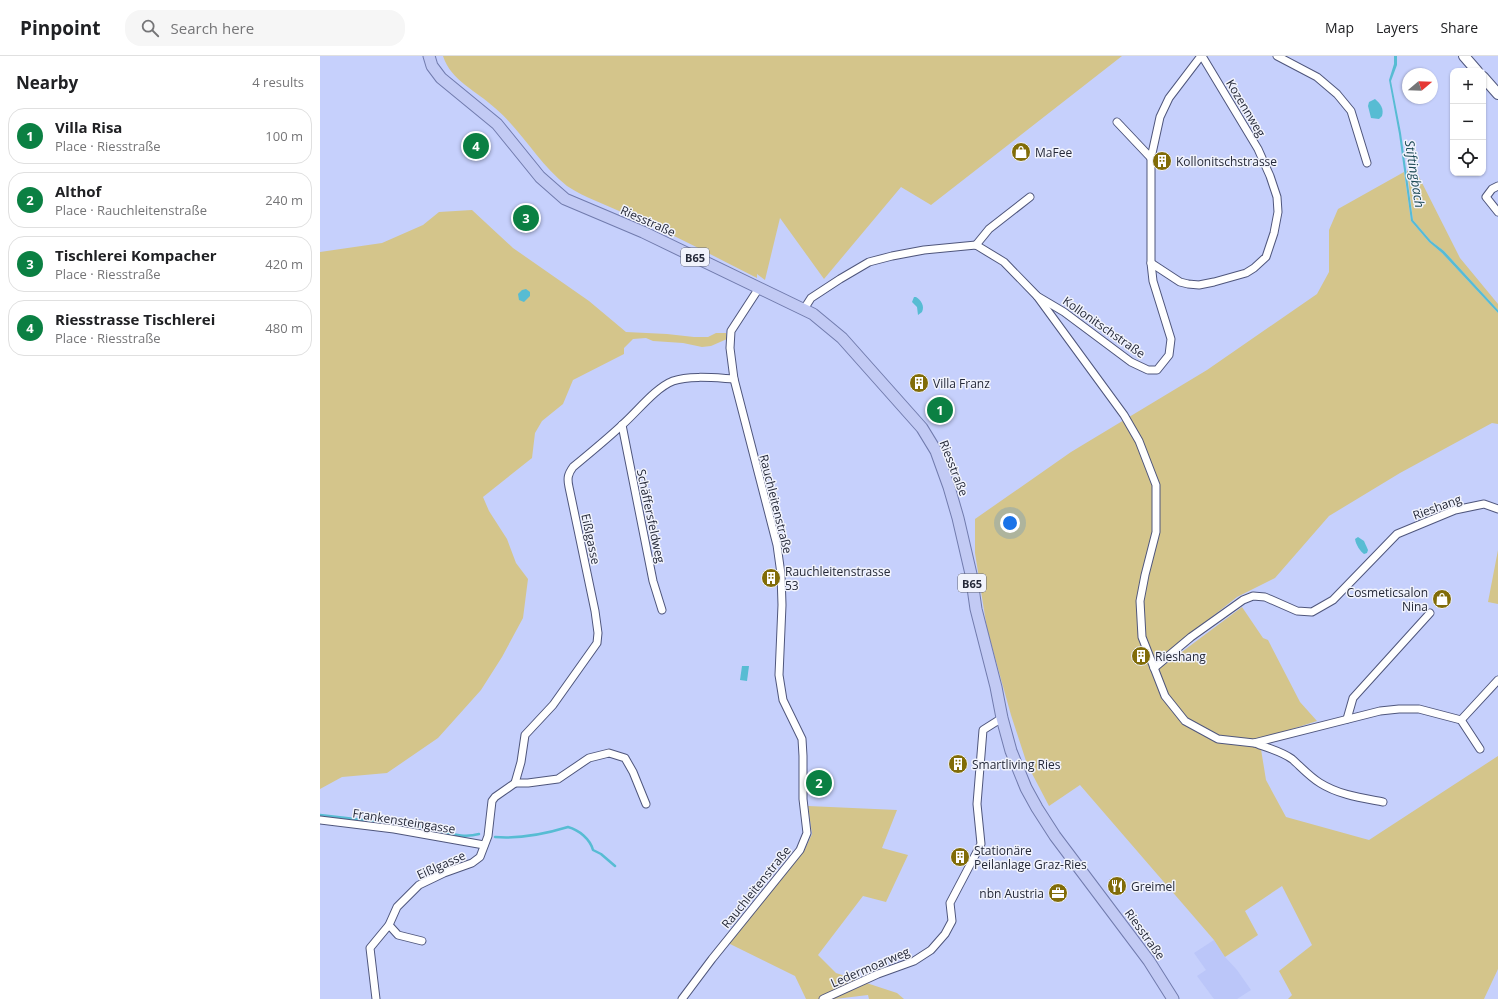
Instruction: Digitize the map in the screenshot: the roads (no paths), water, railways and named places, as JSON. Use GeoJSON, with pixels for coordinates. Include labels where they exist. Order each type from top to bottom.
{"type":"FeatureCollection","features":[{"type":"Feature","properties":{"kind":"main road","name":"Riesstraße"},"geometry":{"type":"LineString","coordinates":[[429,56],[432,66],[441,78],[497,124],[540,177],[565,199],[643,232],[804,309],[824,322],[842,338],[922,428],[936,451],[958,518],[971,574],[976,609],[996,687],[1002,718],[1011,751],[1026,788],[1037,808],[1068,855],[1149,961],[1173,999]]}},
{"type":"Feature","properties":{"kind":"street","name":"Kollonitschstraße"},"geometry":{"type":"LineString","coordinates":[[1037,296],[1064,312],[1131,362],[1148,370],[1157,370],[1169,354],[1171,339],[1153,281],[1151,263],[1151,158],[1160,117],[1169,98],[1202,56]]}},
{"type":"Feature","properties":{"kind":"street","name":"Kozennweg"},"geometry":{"type":"LineString","coordinates":[[1151,263],[1180,282],[1199,285],[1246,273],[1254,268],[1266,257],[1274,234],[1278,212],[1277,197],[1270,176],[1258,149],[1202,56]]}},
{"type":"Feature","properties":{"kind":"street"},"geometry":{"type":"LineString","coordinates":[[1277,56],[1317,77],[1337,94],[1351,111],[1367,163]]}},
{"type":"Feature","properties":{"kind":"street"},"geometry":{"type":"LineString","coordinates":[[1464,56],[1474,68]]}},
{"type":"Feature","properties":{"kind":"street"},"geometry":{"type":"LineString","coordinates":[[1486,81],[1498,94]]}},
{"type":"Feature","properties":{"kind":"street"},"geometry":{"type":"LineString","coordinates":[[1117,122],[1151,158]]}},
{"type":"Feature","properties":{"kind":"street"},"geometry":{"type":"LineString","coordinates":[[1498,186],[1492,189],[1486,197],[1498,212]]}},
{"type":"Feature","properties":{"kind":"street"},"geometry":{"type":"LineString","coordinates":[[804,309],[812,298],[869,262],[924,250],[976,245],[989,229],[1030,197]]}},
{"type":"Feature","properties":{"kind":"street","name":"Kollonitschstraße"},"geometry":{"type":"LineString","coordinates":[[976,245],[1004,262],[1037,296],[1124,415],[1139,441],[1156,485],[1156,532],[1140,602],[1142,637],[1154,668]]}},
{"type":"Feature","properties":{"kind":"street","name":"Rauchleitenstraße"},"geometry":{"type":"LineString","coordinates":[[682,999],[712,959],[800,850],[807,834],[803,799],[802,739],[783,700],[779,675],[782,605],[781,574],[777,545],[734,379],[730,348],[731,331],[759,288]]}},
{"type":"Feature","properties":{"kind":"street","name":"Eißlgasse"},"geometry":{"type":"LineString","coordinates":[[376,999],[370,948],[389,925],[396,907],[420,884],[444,873],[472,863],[480,857],[488,836],[492,801],[495,797],[515,783],[521,762],[525,735],[553,705],[597,642],[598,633],[595,611],[567,478],[573,466],[622,425],[659,389],[671,382],[680,379],[700,378],[734,379]]}},
{"type":"Feature","properties":{"kind":"street","name":"Schäffersfeldweg"},"geometry":{"type":"LineString","coordinates":[[622,425],[653,581],[662,610]]}},
{"type":"Feature","properties":{"kind":"street","name":"Rieshang"},"geometry":{"type":"LineString","coordinates":[[1154,668],[1191,637],[1243,600],[1253,596],[1265,597],[1297,611],[1312,612],[1333,600],[1397,534],[1455,510],[1484,504],[1498,509]]}},
{"type":"Feature","properties":{"kind":"street"},"geometry":{"type":"LineString","coordinates":[[1347,719],[1353,698],[1430,613]]}},
{"type":"Feature","properties":{"kind":"street"},"geometry":{"type":"LineString","coordinates":[[1154,668],[1165,696],[1185,721],[1218,738],[1254,743],[1280,752],[1291,758],[1320,783],[1351,796],[1383,802]]}},
{"type":"Feature","properties":{"kind":"street"},"geometry":{"type":"LineString","coordinates":[[1460,720],[1498,680]]}},
{"type":"Feature","properties":{"kind":"street"},"geometry":{"type":"LineString","coordinates":[[1254,743],[1380,712],[1399,709],[1419,709],[1460,720],[1480,748]]}},
{"type":"Feature","properties":{"kind":"street","name":"Ledermoarweg"},"geometry":{"type":"LineString","coordinates":[[823,999],[878,974],[914,961],[931,950],[945,934],[952,921],[950,903],[981,844],[977,804],[983,730],[1002,718]]}},
{"type":"Feature","properties":{"kind":"street"},"geometry":{"type":"LineString","coordinates":[[515,783],[528,783],[558,779],[589,758],[609,753],[625,758],[633,772],[646,804]]}},
{"type":"Feature","properties":{"kind":"street","name":"Frankensteingasse"},"geometry":{"type":"LineString","coordinates":[[320,820],[394,829],[484,845]]}},
{"type":"Feature","properties":{"kind":"street"},"geometry":{"type":"LineString","coordinates":[[389,925],[398,935],[422,941]]}},
{"type":"Feature","properties":{"kind":"waterway"},"geometry":{"type":"LineString","coordinates":[[320,815],[390,823]]}},
{"type":"Feature","properties":{"kind":"waterway"},"geometry":{"type":"LineString","coordinates":[[401,823],[458,835],[468,836],[479,834]]}},
{"type":"Feature","properties":{"kind":"waterway"},"geometry":{"type":"LineString","coordinates":[[495,837],[532,835],[568,827],[576,830],[584,836],[592,846],[593,850],[601,854],[615,866]]}},
{"type":"Feature","properties":{"kind":"place","name":"Riesstrasse Tischlerei"},"geometry":{"type":"Point","coordinates":[476,146]}},
{"type":"Feature","properties":{"kind":"place","name":"MaFee"},"geometry":{"type":"Point","coordinates":[1021,152]}},
{"type":"Feature","properties":{"kind":"place","name":"Kollonitschstrasse"},"geometry":{"type":"Point","coordinates":[1162,161]}},
{"type":"Feature","properties":{"kind":"place","name":"Tischlerei Kompacher"},"geometry":{"type":"Point","coordinates":[526,218]}},
{"type":"Feature","properties":{"kind":"place","name":"Villa Franz"},"geometry":{"type":"Point","coordinates":[919,383]}},
{"type":"Feature","properties":{"kind":"place","name":"Villa Risa"},"geometry":{"type":"Point","coordinates":[940,410]}},
{"type":"Feature","properties":{"kind":"place","name":"Rauchleitenstrasse 53"},"geometry":{"type":"Point","coordinates":[771,578]}},
{"type":"Feature","properties":{"kind":"place","name":"Cosmeticsalon Nina"},"geometry":{"type":"Point","coordinates":[1442,599]}},
{"type":"Feature","properties":{"kind":"place","name":"Rieshang"},"geometry":{"type":"Point","coordinates":[1141,656]}},
{"type":"Feature","properties":{"kind":"place","name":"Smartliving Ries"},"geometry":{"type":"Point","coordinates":[958,764]}},
{"type":"Feature","properties":{"kind":"place","name":"Althof"},"geometry":{"type":"Point","coordinates":[819,783]}},
{"type":"Feature","properties":{"kind":"place","name":"Stationäre Peilanlage Graz-Ries"},"geometry":{"type":"Point","coordinates":[960,857]}},
{"type":"Feature","properties":{"kind":"place","name":"Greimel"},"geometry":{"type":"Point","coordinates":[1117,886]}},
{"type":"Feature","properties":{"kind":"place","name":"nbn Austria"},"geometry":{"type":"Point","coordinates":[1058,893]}},
{"type":"Feature","properties":{"kind":"water label","name":"Stiftingbach"},"geometry":{"type":"Point","coordinates":[1415,174]}}]}
